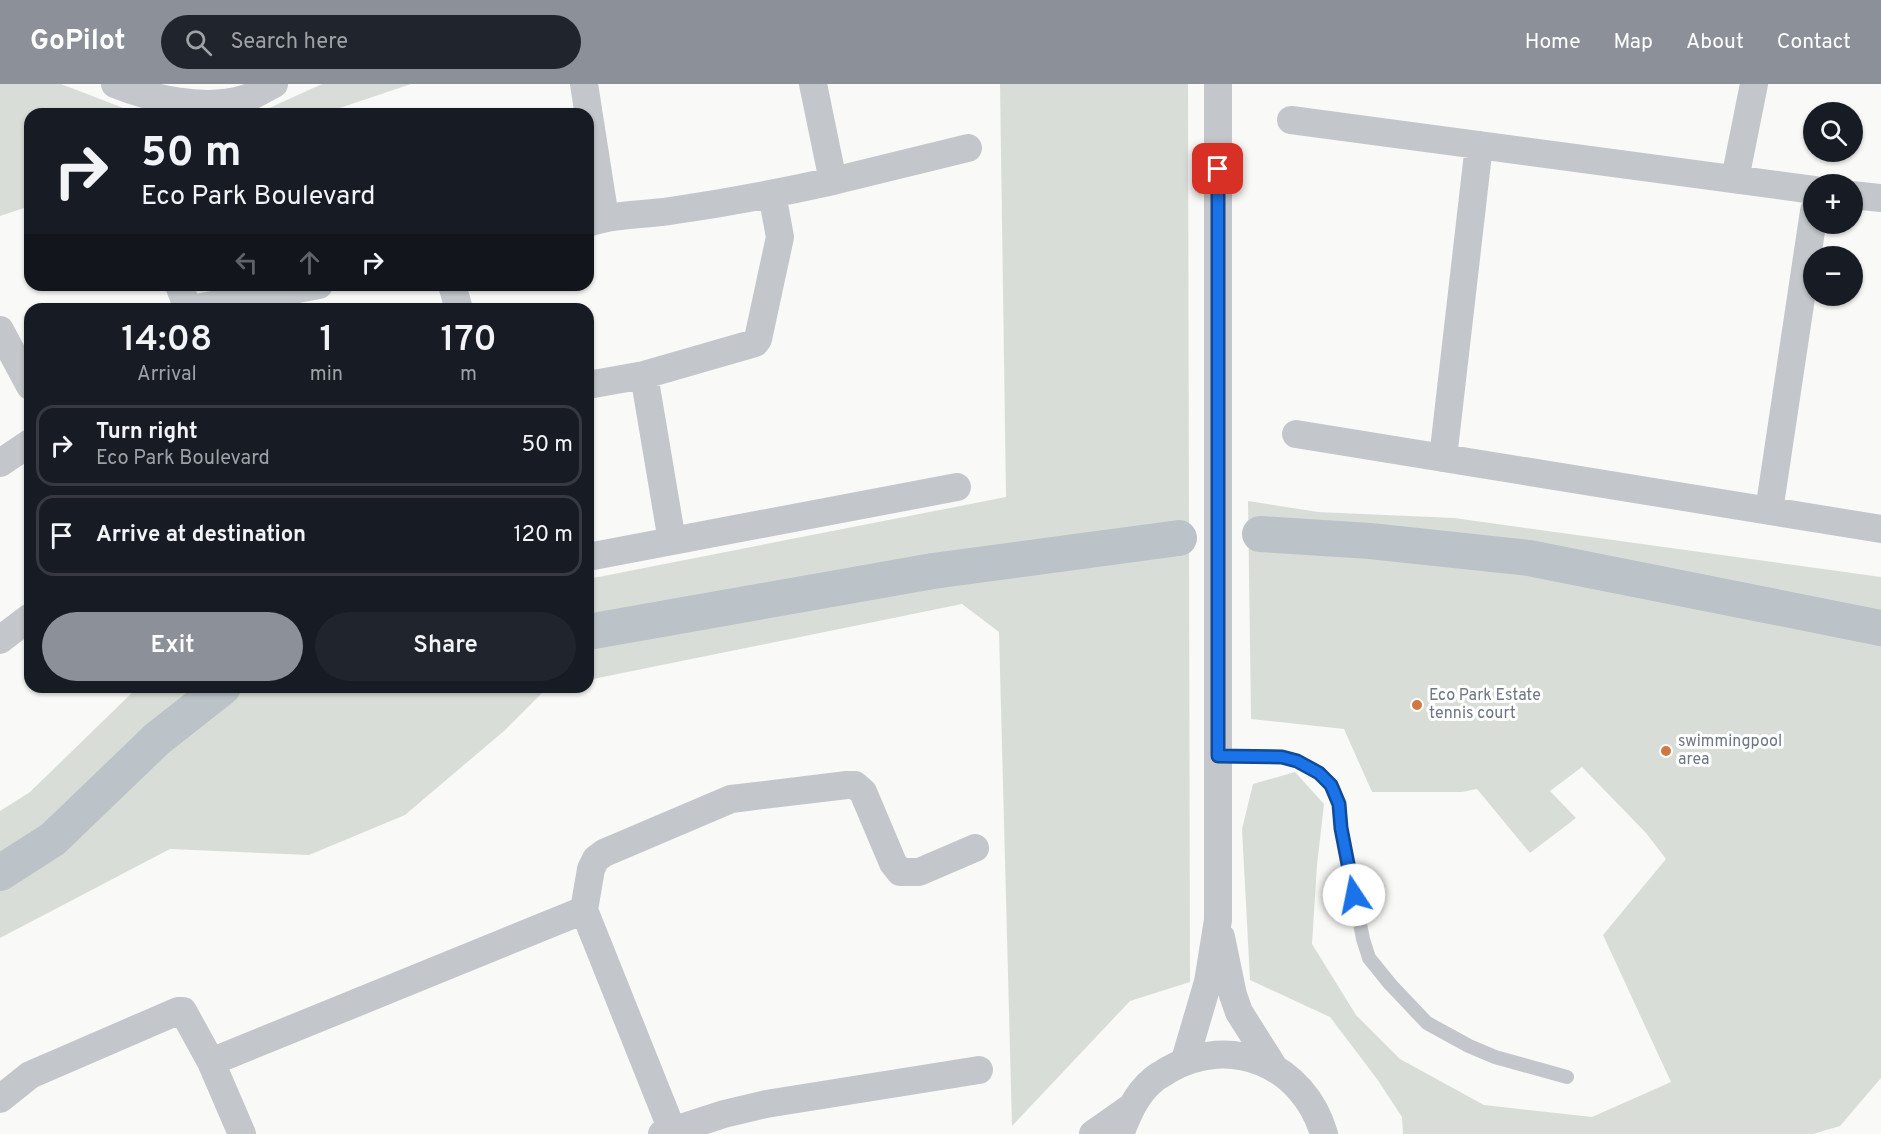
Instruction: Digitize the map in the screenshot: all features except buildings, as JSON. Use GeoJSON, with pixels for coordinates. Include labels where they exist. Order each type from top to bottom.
{"type":"FeatureCollection","features":[{"type":"Feature","properties":{"kind":"street"},"geometry":{"type":"LineString","coordinates":[[115,84],[165,100],[220,104],[246,99],[274,84]]}},
{"type":"Feature","properties":{"kind":"street"},"geometry":{"type":"LineString","coordinates":[[584,84],[586,108]]}},
{"type":"Feature","properties":{"kind":"street"},"geometry":{"type":"LineString","coordinates":[[813,84],[833,181]]}},
{"type":"Feature","properties":{"kind":"street"},"geometry":{"type":"LineString","coordinates":[[1185,1060],[1208,982],[1218,920],[1218,84]]}},
{"type":"Feature","properties":{"kind":"street"},"geometry":{"type":"LineString","coordinates":[[1735,179],[1754,84]]}},
{"type":"Feature","properties":{"kind":"street"},"geometry":{"type":"LineString","coordinates":[[1291,120],[1803,188]]}},
{"type":"Feature","properties":{"kind":"street"},"geometry":{"type":"LineString","coordinates":[[1443,458],[1479,145]]}},
{"type":"Feature","properties":{"kind":"street"},"geometry":{"type":"LineString","coordinates":[[594,197],[596,220],[669,211],[772,194],[968,148]]}},
{"type":"Feature","properties":{"kind":"street"},"geometry":{"type":"LineString","coordinates":[[594,384],[644,375],[751,345],[758,339],[780,237],[772,194]]}},
{"type":"Feature","properties":{"kind":"street"},"geometry":{"type":"LineString","coordinates":[[1863,196],[1881,198]]}},
{"type":"Feature","properties":{"kind":"street"},"geometry":{"type":"LineString","coordinates":[[1769,511],[1811,234]]}},
{"type":"Feature","properties":{"kind":"street"},"geometry":{"type":"LineString","coordinates":[[222,303],[287,291]]}},
{"type":"Feature","properties":{"kind":"street"},"geometry":{"type":"LineString","coordinates":[[0,330],[24,375]]}},
{"type":"Feature","properties":{"kind":"street"},"geometry":{"type":"LineString","coordinates":[[644,375],[672,541]]}},
{"type":"Feature","properties":{"kind":"street"},"geometry":{"type":"LineString","coordinates":[[1296,435],[1881,528]]}},
{"type":"Feature","properties":{"kind":"street"},"geometry":{"type":"LineString","coordinates":[[0,463],[24,447]]}},
{"type":"Feature","properties":{"kind":"street"},"geometry":{"type":"LineString","coordinates":[[594,556],[957,487]]}},
{"type":"Feature","properties":{"kind":"street"},"geometry":{"type":"LineString","coordinates":[[0,640],[24,621]]}},
{"type":"Feature","properties":{"kind":"street"},"geometry":{"type":"LineString","coordinates":[[975,848],[919,872],[900,872],[893,863],[863,792],[855,785],[731,800],[603,853],[596,859],[591,869],[584,910],[667,1132],[765,1104],[979,1070]]}},
{"type":"Feature","properties":{"kind":"street"},"geometry":{"type":"LineString","coordinates":[[211,1062],[584,910]]}},
{"type":"Feature","properties":{"kind":"street"},"geometry":{"type":"LineString","coordinates":[[1218,920],[1233,995],[1239,1012],[1273,1066]]}},
{"type":"Feature","properties":{"kind":"street"},"geometry":{"type":"LineString","coordinates":[[0,1099],[30,1075],[178,1011],[185,1013],[211,1062],[242,1134]]}},
{"type":"Feature","properties":{"kind":"street"},"geometry":{"type":"LineString","coordinates":[[1093,1134],[1125,1121],[1153,1080],[1185,1060],[1215,1054],[1245,1056],[1273,1066],[1300,1087],[1318,1115],[1324,1134]]}},
{"type":"Feature","properties":{"kind":"lane"},"geometry":{"type":"LineString","coordinates":[[1218,756],[1282,757],[1303,763],[1319,773],[1331,785],[1339,804],[1341,828],[1362,939],[1369,958],[1390,984],[1427,1023],[1469,1046],[1495,1057],[1567,1077]]}},
{"type":"Feature","properties":{"kind":"shaded area"},"geometry":{"type":"Polygon","coordinates":[[[0,84],[61,84],[123,108],[24,108],[24,208],[0,216],[0,84]]]}},
{"type":"Feature","properties":{"kind":"shaded area"},"geometry":{"type":"Polygon","coordinates":[[[322,84],[411,84],[340,108],[269,108],[322,84]]]}},
{"type":"Feature","properties":{"kind":"shaded area"},"geometry":{"type":"Polygon","coordinates":[[[1000,84],[1188,84],[1190,982],[1130,1001],[1012,1126],[999,632],[962,604],[594,679],[594,578],[1006,497],[1000,84]]]}},
{"type":"Feature","properties":{"kind":"shaded area"},"geometry":{"type":"Polygon","coordinates":[[[1248,501],[1318,512],[1454,518],[1881,577],[1881,1078],[1840,1126],[1813,1134],[1403,1134],[1402,1117],[1377,1079],[1330,1017],[1250,980],[1242,829],[1253,784],[1295,772],[1324,804],[1312,944],[1356,1015],[1400,1059],[1484,1105],[1592,1117],[1671,1082],[1603,935],[1666,859],[1646,833],[1582,767],[1550,791],[1576,818],[1530,853],[1477,789],[1462,792],[1372,792],[1344,729],[1251,719],[1248,501]]]}},
{"type":"Feature","properties":{"kind":"shaded area"},"geometry":{"type":"Polygon","coordinates":[[[132,693],[542,693],[504,731],[405,815],[309,855],[170,849],[0,938],[0,811],[30,792],[132,693]]]}},
{"type":"Feature","properties":{"kind":"waterway"},"geometry":{"type":"LineString","coordinates":[[1260,534],[1370,541],[1529,558],[1881,628]]}},
{"type":"Feature","properties":{"kind":"waterway"},"geometry":{"type":"LineString","coordinates":[[594,631],[933,571],[1179,538]]}},
{"type":"Feature","properties":{"kind":"waterway"},"geometry":{"type":"LineString","coordinates":[[0,873],[53,839],[157,739],[215,693]]}},
{"type":"Feature","properties":{"kind":"place","name":"Eco Park Estate tennis court"},"geometry":{"type":"Point","coordinates":[1417,705]}},
{"type":"Feature","properties":{"kind":"place","name":"swimmingpool area"},"geometry":{"type":"Point","coordinates":[1666,751]}},
{"type":"Feature","properties":{"kind":"route"},"geometry":{"type":"LineString","coordinates":[[1218,169],[1218,756],[1282,757],[1308,765],[1331,785],[1339,804],[1341,828],[1354,895]]}}]}
